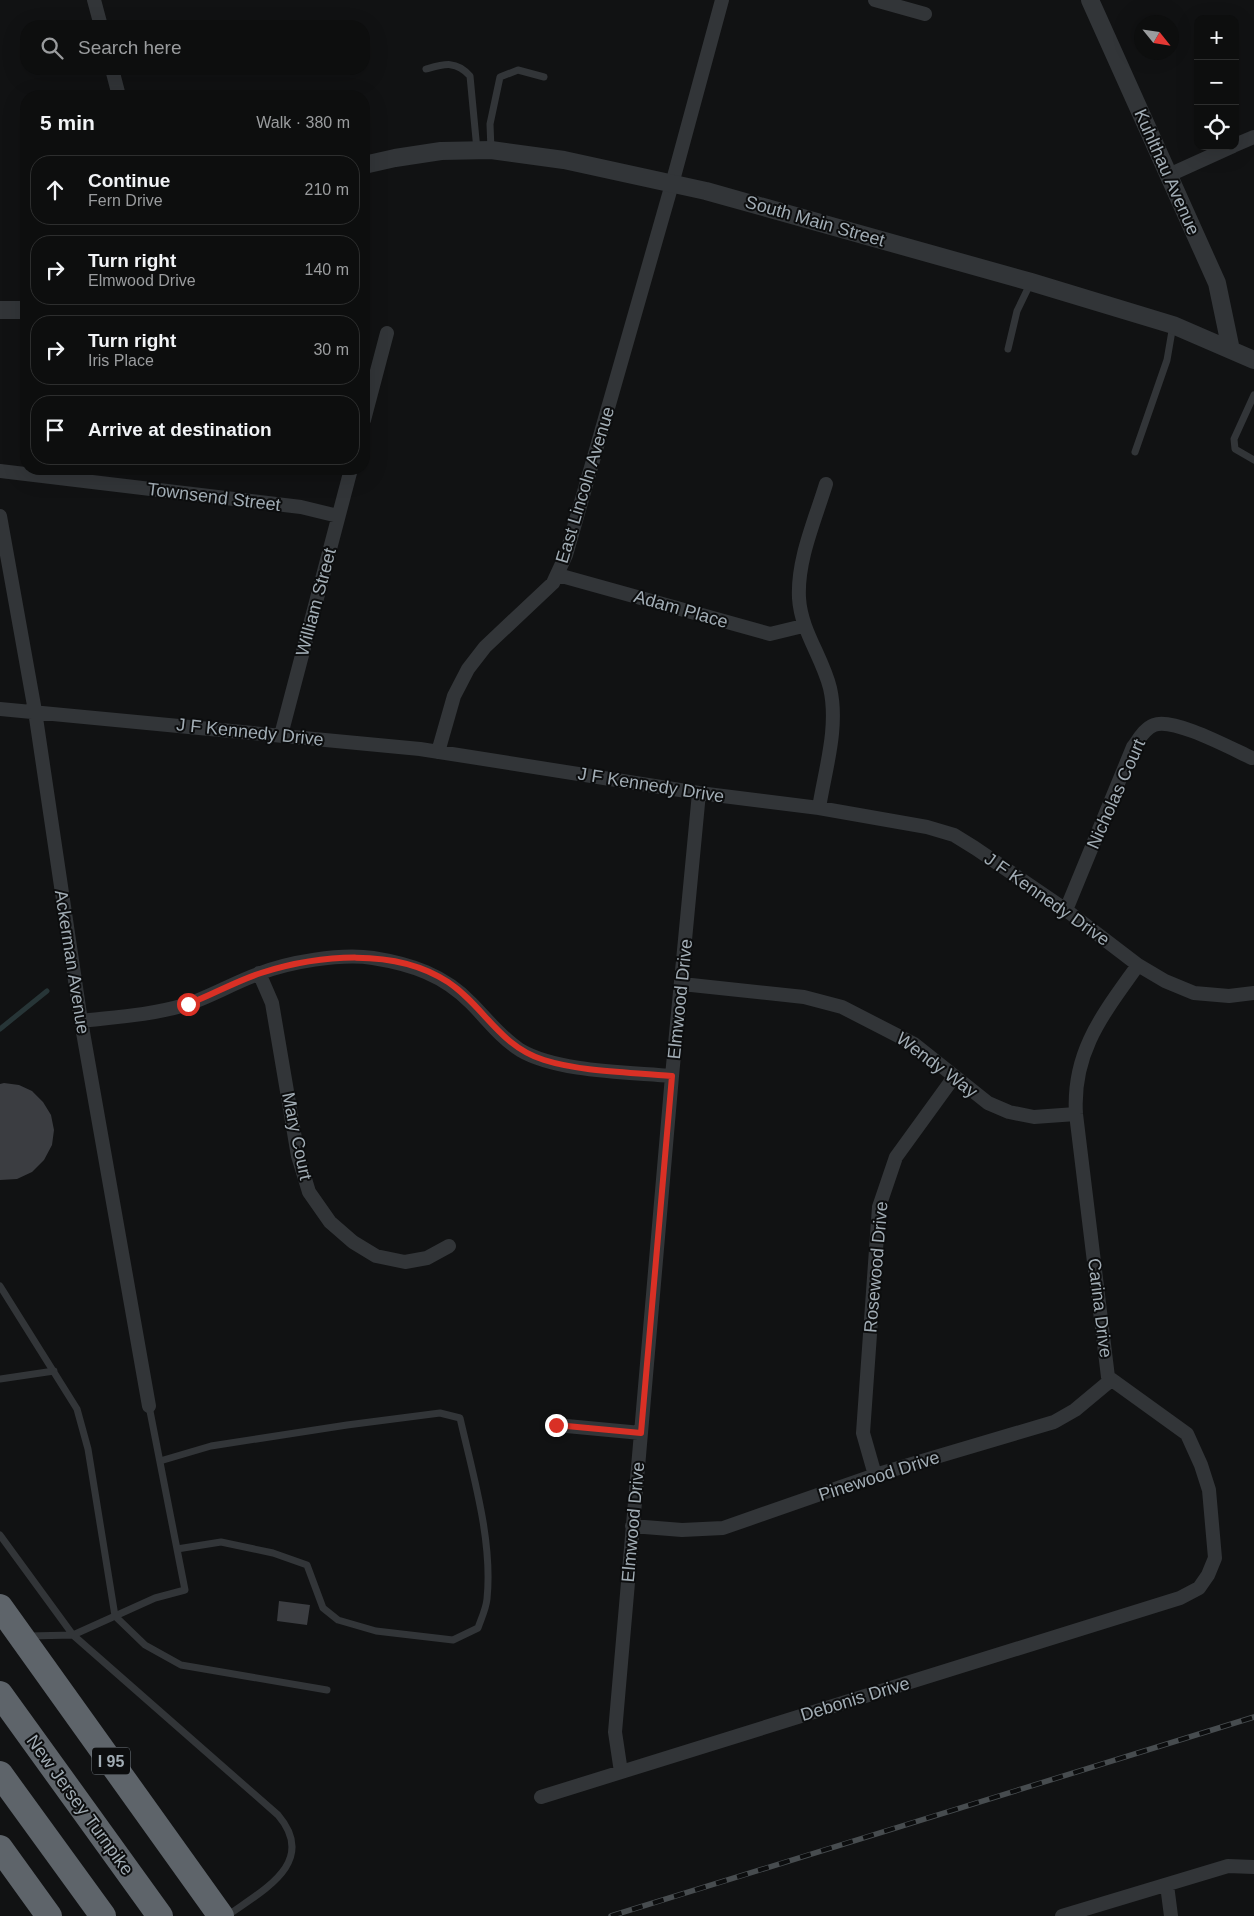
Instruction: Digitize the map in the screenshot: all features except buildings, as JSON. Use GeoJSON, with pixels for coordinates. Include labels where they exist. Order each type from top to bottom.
{"type":"FeatureCollection","features":[{"type":"Feature","properties":{"kind":"highway","name":"I 95"},"geometry":{"type":"LineString","coordinates":[[0,1607],[222,1916]]}},
{"type":"Feature","properties":{"kind":"highway","name":"New Jersey Turnpike"},"geometry":{"type":"LineString","coordinates":[[0,1694],[160,1916]]}},
{"type":"Feature","properties":{"kind":"highway"},"geometry":{"type":"LineString","coordinates":[[0,1774],[102,1916]]}},
{"type":"Feature","properties":{"kind":"highway"},"geometry":{"type":"LineString","coordinates":[[0,1848],[49,1916]]}},
{"type":"Feature","properties":{"kind":"street"},"geometry":{"type":"LineString","coordinates":[[94,0],[99,20]]}},
{"type":"Feature","properties":{"kind":"street","name":"East Lincoln Avenue"},"geometry":{"type":"LineString","coordinates":[[438,752],[454,696],[468,668],[485,647],[553,583],[566,555],[672,184],[722,0]]}},
{"type":"Feature","properties":{"kind":"street"},"geometry":{"type":"LineString","coordinates":[[875,0],[926,14]]}},
{"type":"Feature","properties":{"kind":"street","name":"Kuhlthau Avenue"},"geometry":{"type":"LineString","coordinates":[[1090,0],[1217,283],[1231,350]]}},
{"type":"Feature","properties":{"kind":"street"},"geometry":{"type":"LineString","coordinates":[[114,75],[117,90]]}},
{"type":"Feature","properties":{"kind":"street"},"geometry":{"type":"LineString","coordinates":[[1239,144],[1254,137]]}},
{"type":"Feature","properties":{"kind":"street","name":"South Main Street"},"geometry":{"type":"LineString","coordinates":[[370,164],[414,155],[484,150],[564,160],[706,191],[1031,282],[1173,325],[1254,360]]}},
{"type":"Feature","properties":{"kind":"street"},"geometry":{"type":"LineString","coordinates":[[1169,175],[1225,150]]}},
{"type":"Feature","properties":{"kind":"street"},"geometry":{"type":"LineString","coordinates":[[0,310],[20,310]]}},
{"type":"Feature","properties":{"kind":"street"},"geometry":{"type":"LineString","coordinates":[[370,397],[387,333]]}},
{"type":"Feature","properties":{"kind":"street","name":"Townsend Street"},"geometry":{"type":"LineString","coordinates":[[0,471],[20,473]]}},
{"type":"Feature","properties":{"kind":"street","name":"Townsend Street"},"geometry":{"type":"LineString","coordinates":[[34,475],[302,507],[338,516]]}},
{"type":"Feature","properties":{"kind":"street","name":"William Street"},"geometry":{"type":"LineString","coordinates":[[281,735],[349,475]]}},
{"type":"Feature","properties":{"kind":"street"},"geometry":{"type":"LineString","coordinates":[[819,808],[833,722],[830,689],[822,660],[803,626],[799,598],[799,573],[826,484]]}},
{"type":"Feature","properties":{"kind":"street","name":"Ackerman Avenue"},"geometry":{"type":"LineString","coordinates":[[0,516],[35,711],[80,1021],[149,1406]]}},
{"type":"Feature","properties":{"kind":"street","name":"Adam Place"},"geometry":{"type":"LineString","coordinates":[[558,575],[770,634],[803,626]]}},
{"type":"Feature","properties":{"kind":"street","name":"J F Kennedy Drive"},"geometry":{"type":"LineString","coordinates":[[0,709],[281,735],[438,752],[699,794],[819,808],[927,827],[954,835],[1066,910],[1138,965],[1165,981],[1194,993],[1229,996],[1254,993]]}},
{"type":"Feature","properties":{"kind":"street","name":"Nicholas Court"},"geometry":{"type":"LineString","coordinates":[[1066,910],[1133,747],[1142,733],[1155,724],[1172,723],[1252,758]]}},
{"type":"Feature","properties":{"kind":"street","name":"Elmwood Drive"},"geometry":{"type":"LineString","coordinates":[[621,1772],[615,1732],[672,1076],[699,794]]}},
{"type":"Feature","properties":{"kind":"street"},"geometry":{"type":"LineString","coordinates":[[80,1021],[160,1012],[216,993],[259,973],[294,964],[335,959],[371,958],[405,964],[448,982],[471,1002],[498,1033],[520,1050],[544,1060],[571,1066],[672,1076]]}},
{"type":"Feature","properties":{"kind":"street","name":"Carina Drive"},"geometry":{"type":"LineString","coordinates":[[1138,965],[1101,1018],[1086,1047],[1074,1090],[1108,1377],[1187,1434],[1209,1490],[1215,1558],[1208,1575],[1199,1588],[1170,1601]]}},
{"type":"Feature","properties":{"kind":"street","name":"Mary Court"},"geometry":{"type":"LineString","coordinates":[[259,973],[272,1004],[298,1156],[309,1192],[325,1214],[353,1242],[376,1256],[405,1262],[427,1258],[449,1246]]}},
{"type":"Feature","properties":{"kind":"street","name":"Wendy Way"},"geometry":{"type":"LineString","coordinates":[[682,984],[804,997],[842,1006],[914,1044],[988,1103],[1009,1112],[1034,1118],[1076,1114]]}},
{"type":"Feature","properties":{"kind":"street","name":"Rosewood Drive"},"geometry":{"type":"LineString","coordinates":[[875,1475],[863,1433],[879,1207],[896,1157],[954,1077]]}},
{"type":"Feature","properties":{"kind":"street","name":"Pinewood Drive"},"geometry":{"type":"LineString","coordinates":[[632,1526],[682,1530],[723,1528],[875,1475],[1054,1422],[1075,1410],[1112,1380]]}},
{"type":"Feature","properties":{"kind":"street"},"geometry":{"type":"LineString","coordinates":[[556,1425],[641,1433]]}},
{"type":"Feature","properties":{"kind":"street","name":"Debonis Drive"},"geometry":{"type":"LineString","coordinates":[[540,1797],[1170,1601]]}},
{"type":"Feature","properties":{"kind":"street"},"geometry":{"type":"LineString","coordinates":[[1062,1916],[1228,1866],[1254,1867]]}},
{"type":"Feature","properties":{"kind":"street"},"geometry":{"type":"LineString","coordinates":[[1167,1885],[1171,1916]]}},
{"type":"Feature","properties":{"kind":"lane"},"geometry":{"type":"LineString","coordinates":[[426,70],[448,63],[464,69],[470,76],[484,150]]}},
{"type":"Feature","properties":{"kind":"lane"},"geometry":{"type":"LineString","coordinates":[[484,150],[500,76],[518,70],[544,77]]}},
{"type":"Feature","properties":{"kind":"lane"},"geometry":{"type":"LineString","coordinates":[[1008,349],[1017,311],[1031,282]]}},
{"type":"Feature","properties":{"kind":"lane"},"geometry":{"type":"LineString","coordinates":[[1135,452],[1167,360],[1173,325]]}},
{"type":"Feature","properties":{"kind":"lane"},"geometry":{"type":"LineString","coordinates":[[1254,395],[1234,438],[1235,449],[1254,460]]}},
{"type":"Feature","properties":{"kind":"lane"},"geometry":{"type":"LineString","coordinates":[[0,1286],[77,1409],[88,1449],[115,1616],[145,1645],[181,1665],[327,1690]]}},
{"type":"Feature","properties":{"kind":"lane"},"geometry":{"type":"LineString","coordinates":[[0,1380],[54,1371]]}},
{"type":"Feature","properties":{"kind":"lane"},"geometry":{"type":"LineString","coordinates":[[22,1636],[73,1635],[155,1598],[185,1590],[149,1406]]}},
{"type":"Feature","properties":{"kind":"lane"},"geometry":{"type":"LineString","coordinates":[[160,1461],[211,1446],[347,1425],[440,1413],[460,1418],[481,1509],[487,1563],[487,1600],[478,1628],[452,1640],[376,1631],[338,1620],[323,1608],[307,1564],[273,1553],[221,1542],[177,1549]]}},
{"type":"Feature","properties":{"kind":"lane"},"geometry":{"type":"LineString","coordinates":[[0,1535],[73,1635],[287,1826],[292,1839],[293,1853],[287,1868],[278,1878],[227,1916]]}},
{"type":"Feature","properties":{"kind":"waterway"},"geometry":{"type":"LineString","coordinates":[[0,1029],[47,991]]}},
{"type":"Feature","properties":{"kind":"railway"},"geometry":{"type":"LineString","coordinates":[[611,1916],[1254,1717]]}},
{"type":"Feature","properties":{"kind":"route"},"geometry":{"type":"LineString","coordinates":[[188,1004],[259,973],[294,964],[335,959],[371,958],[405,964],[448,982],[471,1002],[498,1033],[520,1050],[544,1060],[571,1066],[672,1076],[641,1433],[556,1425]]}}]}
